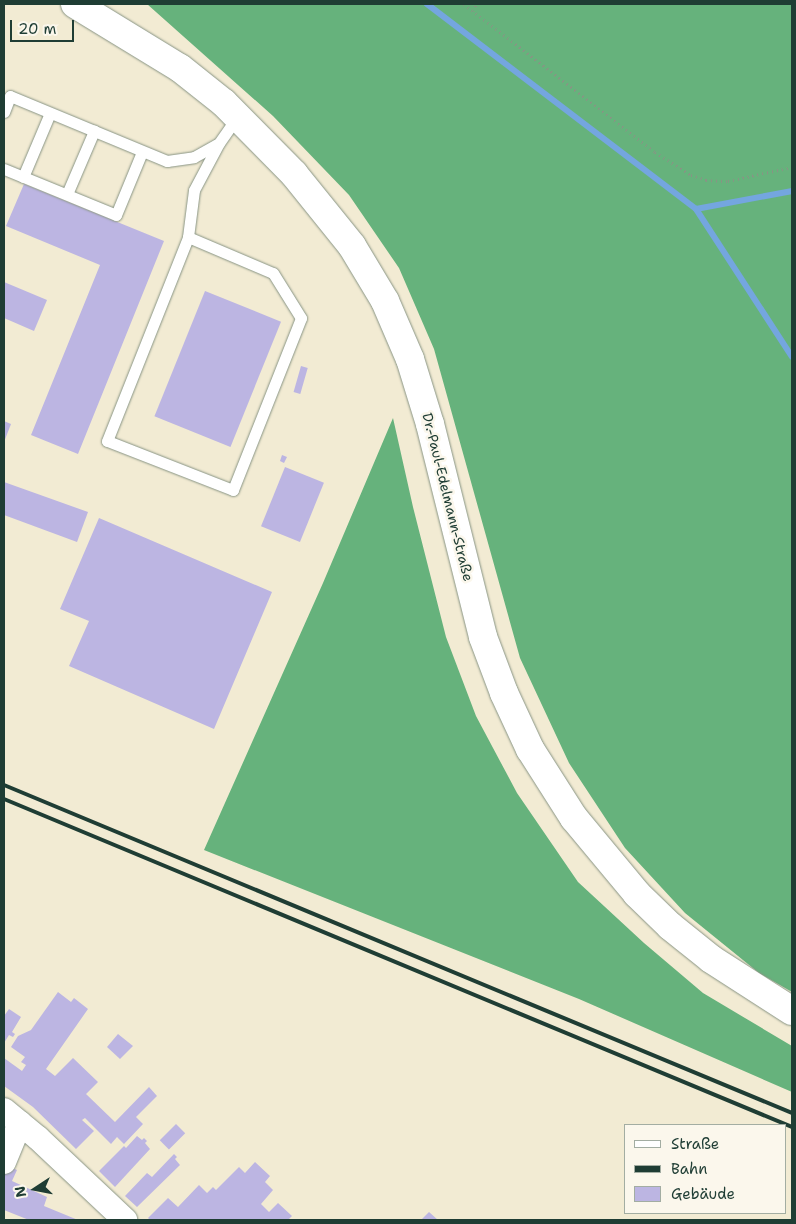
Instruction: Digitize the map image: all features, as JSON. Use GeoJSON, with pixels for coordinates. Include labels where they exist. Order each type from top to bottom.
{"type":"FeatureCollection","features":[{"type":"Feature","properties":{"kind":"street","name":"Dr.-Paul-Edelmann-Straße"},"geometry":{"type":"LineString","coordinates":[[75,4],[180,68],[238,116],[294,174],[329,215],[364,264],[385,301],[410,359],[424,402],[476,611],[492,664],[516,722],[545,775],[589,838],[620,876],[654,910],[711,959],[792,1011]]}},
{"type":"Feature","properties":{"kind":"street"},"geometry":{"type":"LineString","coordinates":[[4,1162],[12,1116]]}},
{"type":"Feature","properties":{"kind":"street"},"geometry":{"type":"LineString","coordinates":[[12,1116],[125,1220]]}},
{"type":"Feature","properties":{"kind":"lane"},"geometry":{"type":"LineString","coordinates":[[4,112],[10,96],[142,152],[158,158],[176,161],[194,157],[219,143]]}},
{"type":"Feature","properties":{"kind":"lane"},"geometry":{"type":"LineString","coordinates":[[24,177],[50,113]]}},
{"type":"Feature","properties":{"kind":"lane"},"geometry":{"type":"LineString","coordinates":[[188,237],[273,273],[301,318],[233,490],[107,441],[188,237],[194,190],[219,143],[238,116]]}},
{"type":"Feature","properties":{"kind":"lane"},"geometry":{"type":"LineString","coordinates":[[67,194],[94,131]]}},
{"type":"Feature","properties":{"kind":"lane"},"geometry":{"type":"LineString","coordinates":[[4,169],[116,215],[142,152]]}},
{"type":"Feature","properties":{"kind":"path"},"geometry":{"type":"LineString","coordinates":[[464,4],[656,152],[691,176],[706,180],[728,181],[792,167]]}},
{"type":"Feature","properties":{"kind":"path"},"geometry":{"type":"LineString","coordinates":[[474,11],[476,4]]}},
{"type":"Feature","properties":{"kind":"green space"},"geometry":{"type":"Polygon","coordinates":[[[147,4],[792,4],[792,992],[759,973],[685,913],[625,848],[569,763],[520,658],[434,349],[399,268],[349,195],[273,116],[147,4]]]}},
{"type":"Feature","properties":{"kind":"green space"},"geometry":{"type":"Polygon","coordinates":[[[393,418],[446,637],[476,716],[517,793],[578,882],[644,943],[703,993],[792,1046],[792,1092],[579,999],[204,850],[323,583],[393,418]]]}},
{"type":"Feature","properties":{"kind":"building"},"geometry":{"type":"Polygon","coordinates":[[[24,184],[164,241],[78,454],[31,435],[100,265],[6,226],[24,184]]]}},
{"type":"Feature","properties":{"kind":"building"},"geometry":{"type":"Polygon","coordinates":[[[4,282],[47,300],[34,331],[4,318],[4,282]]]}},
{"type":"Feature","properties":{"kind":"building"},"geometry":{"type":"Polygon","coordinates":[[[205,291],[281,322],[230,447],[154,416],[205,291]]]}},
{"type":"Feature","properties":{"kind":"building"},"geometry":{"type":"Polygon","coordinates":[[[301,366],[308,368],[300,394],[294,392],[301,366]]]}},
{"type":"Feature","properties":{"kind":"building"},"geometry":{"type":"Polygon","coordinates":[[[4,421],[11,424],[4,442],[4,421]]]}},
{"type":"Feature","properties":{"kind":"building"},"geometry":{"type":"Polygon","coordinates":[[[282,455],[287,457],[284,463],[280,461],[282,455]]]}},
{"type":"Feature","properties":{"kind":"building"},"geometry":{"type":"Polygon","coordinates":[[[285,467],[324,483],[300,542],[261,526],[285,467]]]}},
{"type":"Feature","properties":{"kind":"building"},"geometry":{"type":"Polygon","coordinates":[[[4,482],[88,512],[77,542],[4,515],[4,482]]]}},
{"type":"Feature","properties":{"kind":"building"},"geometry":{"type":"Polygon","coordinates":[[[99,518],[272,592],[214,729],[69,666],[89,621],[60,609],[99,518]]]}},
{"type":"Feature","properties":{"kind":"building"},"geometry":{"type":"Polygon","coordinates":[[[58,992],[71,1002],[74,998],[88,1009],[46,1069],[55,1076],[73,1058],[98,1082],[86,1094],[115,1122],[149,1087],[157,1096],[136,1117],[143,1124],[124,1144],[117,1137],[111,1144],[85,1118],[82,1120],[94,1131],[76,1149],[33,1107],[4,1086],[4,1058],[22,1071],[26,1065],[21,1062],[25,1057],[11,1047],[18,1036],[31,1030],[58,992]]]}},
{"type":"Feature","properties":{"kind":"building"},"geometry":{"type":"Polygon","coordinates":[[[9,1009],[21,1017],[12,1032],[15,1034],[13,1037],[9,1035],[4,1043],[4,1016],[9,1009]]]}},
{"type":"Feature","properties":{"kind":"building"},"geometry":{"type":"Polygon","coordinates":[[[118,1034],[133,1046],[120,1059],[107,1047],[118,1034]]]}},
{"type":"Feature","properties":{"kind":"building"},"geometry":{"type":"Polygon","coordinates":[[[176,1124],[185,1133],[169,1149],[160,1140],[176,1124]]]}},
{"type":"Feature","properties":{"kind":"building"},"geometry":{"type":"Polygon","coordinates":[[[137,1136],[147,1141],[145,1143],[150,1149],[115,1187],[99,1171],[137,1136]]]}},
{"type":"Feature","properties":{"kind":"building"},"geometry":{"type":"Polygon","coordinates":[[[174,1154],[177,1157],[175,1159],[180,1165],[137,1207],[125,1196],[147,1173],[152,1177],[174,1154]]]}},
{"type":"Feature","properties":{"kind":"building"},"geometry":{"type":"Polygon","coordinates":[[[255,1162],[270,1176],[265,1182],[273,1190],[261,1204],[269,1212],[278,1203],[292,1216],[288,1220],[150,1220],[148,1218],[168,1198],[178,1207],[199,1185],[207,1193],[213,1187],[216,1190],[239,1167],[245,1173],[255,1162]]]}},
{"type":"Feature","properties":{"kind":"building"},"geometry":{"type":"Polygon","coordinates":[[[8,1166],[17,1170],[12,1181],[47,1197],[44,1206],[78,1220],[29,1220],[4,1210],[4,1177],[8,1166]]]}},
{"type":"Feature","properties":{"kind":"building"},"geometry":{"type":"Polygon","coordinates":[[[429,1212],[438,1220],[421,1220],[429,1212]]]}},
{"type":"Feature","properties":{"kind":"waterway"},"geometry":{"type":"LineString","coordinates":[[427,4],[696,209],[792,191]]}},
{"type":"Feature","properties":{"kind":"waterway"},"geometry":{"type":"LineString","coordinates":[[696,209],[792,357]]}},
{"type":"Feature","properties":{"kind":"railway"},"geometry":{"type":"LineString","coordinates":[[4,785],[792,1113]]}},
{"type":"Feature","properties":{"kind":"railway"},"geometry":{"type":"LineString","coordinates":[[4,799],[785,1124]]}},
{"type":"Feature","properties":{"kind":"railway"},"geometry":{"type":"LineString","coordinates":[[786,1125],[792,1127]]}}]}
